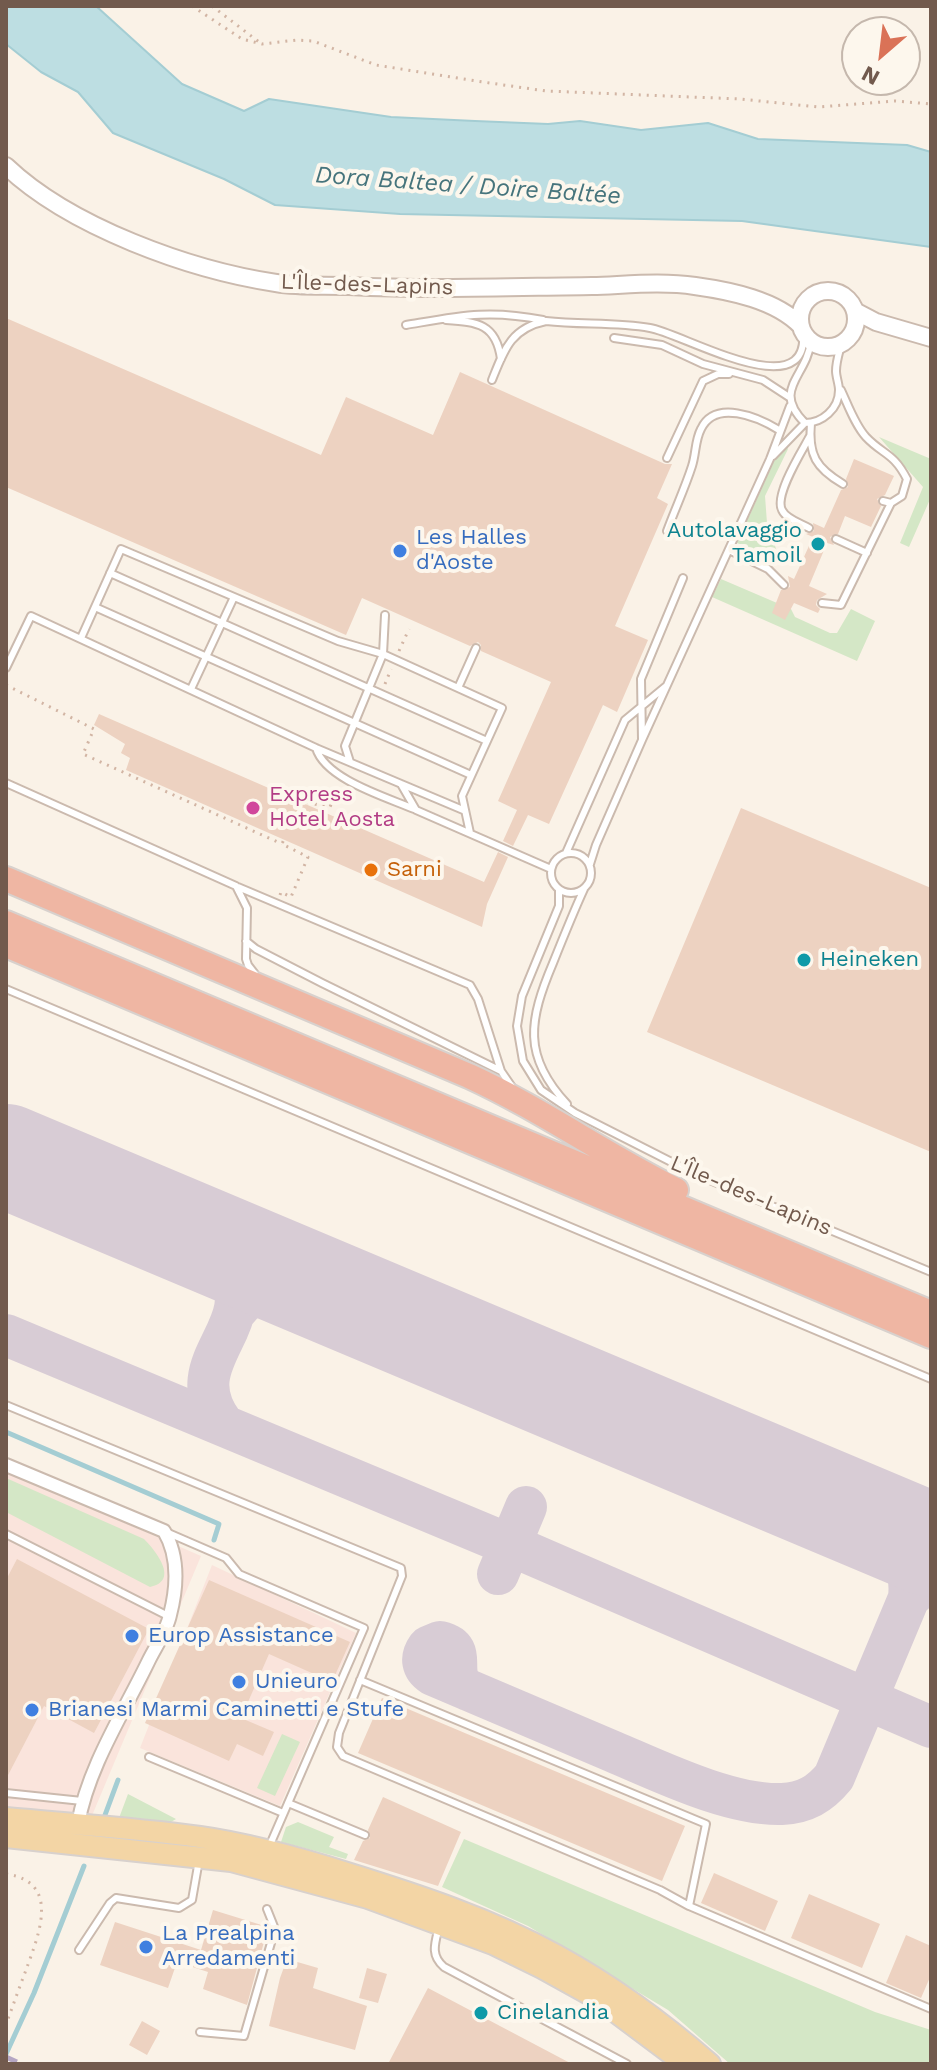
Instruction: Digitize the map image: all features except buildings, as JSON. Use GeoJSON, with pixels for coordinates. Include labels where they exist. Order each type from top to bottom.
{"type":"FeatureCollection","features":[{"type":"Feature","properties":{"kind":"highway"},"geometry":{"type":"LineString","coordinates":[[6,879],[425,1056],[524,1103],[652,1178],[777,1235],[908,1304]]}},
{"type":"Feature","properties":{"kind":"highway"},"geometry":{"type":"LineString","coordinates":[[6,923],[931,1313]]}},
{"type":"Feature","properties":{"kind":"highway"},"geometry":{"type":"LineString","coordinates":[[6,945],[931,1336]]}},
{"type":"Feature","properties":{"kind":"main road"},"geometry":{"type":"LineString","coordinates":[[6,1818],[78,1824],[110,1837],[280,1872],[440,1923],[493,1944],[598,1999],[685,2064]]}},
{"type":"Feature","properties":{"kind":"main road"},"geometry":{"type":"LineString","coordinates":[[6,1837],[200,1837],[268,1850],[374,1881],[491,1923],[557,1955],[624,1997],[710,2064]]}},
{"type":"Feature","properties":{"kind":"street","name":"L'Île-des-Lapins"},"geometry":{"type":"LineString","coordinates":[[6,166],[20,180],[89,223],[177,258],[228,273],[278,283],[391,288],[694,285],[780,309],[805,333],[826,347],[841,345]]}},
{"type":"Feature","properties":{"kind":"street","name":"L'Île-des-Lapins"},"geometry":{"type":"LineString","coordinates":[[755,300],[779,303],[809,299],[822,292],[837,292],[847,299],[855,311],[876,322],[931,339]]}},
{"type":"Feature","properties":{"kind":"street"},"geometry":{"type":"LineString","coordinates":[[805,333],[801,312],[809,299]]}},
{"type":"Feature","properties":{"kind":"street"},"geometry":{"type":"LineString","coordinates":[[841,345],[854,331],[855,311]]}},
{"type":"Feature","properties":{"kind":"street","name":"L'Île-des-Lapins"},"geometry":{"type":"LineString","coordinates":[[854,331],[892,331],[931,339]]}},
{"type":"Feature","properties":{"kind":"street"},"geometry":{"type":"LineString","coordinates":[[6,1465],[164,1531],[174,1546],[176,1571],[170,1617],[82,1801],[78,1824]]}},
{"type":"Feature","properties":{"kind":"lane"},"geometry":{"type":"LineString","coordinates":[[406,325],[474,313],[653,328],[726,356],[770,368],[780,367],[797,358],[805,333]]}},
{"type":"Feature","properties":{"kind":"lane"},"geometry":{"type":"LineString","coordinates":[[435,320],[463,321],[492,331],[499,344],[501,359]]}},
{"type":"Feature","properties":{"kind":"lane"},"geometry":{"type":"LineString","coordinates":[[492,380],[515,334],[535,323],[546,321]]}},
{"type":"Feature","properties":{"kind":"lane"},"geometry":{"type":"LineString","coordinates":[[770,459],[790,406],[789,397],[795,379],[810,350],[805,333]]}},
{"type":"Feature","properties":{"kind":"lane"},"geometry":{"type":"LineString","coordinates":[[614,338],[662,345],[703,364],[763,380],[789,397]]}},
{"type":"Feature","properties":{"kind":"lane"},"geometry":{"type":"LineString","coordinates":[[770,459],[808,423],[831,411],[838,400],[836,373],[841,345]]}},
{"type":"Feature","properties":{"kind":"lane"},"geometry":{"type":"LineString","coordinates":[[667,458],[703,381],[718,374],[741,375]]}},
{"type":"Feature","properties":{"kind":"lane"},"geometry":{"type":"LineString","coordinates":[[822,603],[841,605],[891,503],[902,496],[907,479],[900,464],[866,437],[839,388]]}},
{"type":"Feature","properties":{"kind":"lane"},"geometry":{"type":"LineString","coordinates":[[790,406],[808,423],[812,451],[819,467],[843,484]]}},
{"type":"Feature","properties":{"kind":"lane"},"geometry":{"type":"LineString","coordinates":[[667,531],[693,464],[702,425],[714,415],[726,412],[765,421],[779,430]]}},
{"type":"Feature","properties":{"kind":"lane"},"geometry":{"type":"LineString","coordinates":[[809,528],[783,513],[779,505],[785,485],[810,436]]}},
{"type":"Feature","properties":{"kind":"lane","name":"L'Île-des-Lapins"},"geometry":{"type":"LineString","coordinates":[[575,1113],[545,1078],[535,1051],[533,1036],[539,997],[591,878],[590,864],[596,845],[770,459]]}},
{"type":"Feature","properties":{"kind":"lane"},"geometry":{"type":"LineString","coordinates":[[883,501],[891,503]]}},
{"type":"Feature","properties":{"kind":"lane"},"geometry":{"type":"LineString","coordinates":[[836,539],[867,553]]}},
{"type":"Feature","properties":{"kind":"lane"},"geometry":{"type":"LineString","coordinates":[[81,638],[121,549],[338,641],[383,654],[502,708],[462,796],[470,833]]}},
{"type":"Feature","properties":{"kind":"lane"},"geometry":{"type":"LineString","coordinates":[[729,550],[768,569],[784,585]]}},
{"type":"Feature","properties":{"kind":"lane"},"geometry":{"type":"LineString","coordinates":[[110,573],[487,741]]}},
{"type":"Feature","properties":{"kind":"lane"},"geometry":{"type":"LineString","coordinates":[[642,740],[641,679],[683,578]]}},
{"type":"Feature","properties":{"kind":"lane"},"geometry":{"type":"LineString","coordinates":[[191,689],[234,597]]}},
{"type":"Feature","properties":{"kind":"lane"},"geometry":{"type":"LineString","coordinates":[[95,607],[471,775]]}},
{"type":"Feature","properties":{"kind":"lane"},"geometry":{"type":"LineString","coordinates":[[350,762],[345,746],[383,654],[385,615]]}},
{"type":"Feature","properties":{"kind":"lane"},"geometry":{"type":"LineString","coordinates":[[6,668],[10,650],[31,616],[316,748],[463,810]]}},
{"type":"Feature","properties":{"kind":"lane"},"geometry":{"type":"LineString","coordinates":[[458,688],[476,648]]}},
{"type":"Feature","properties":{"kind":"lane"},"geometry":{"type":"LineString","coordinates":[[566,853],[625,720],[667,686]]}},
{"type":"Feature","properties":{"kind":"lane"},"geometry":{"type":"LineString","coordinates":[[316,748],[319,759],[343,778],[551,869]]}},
{"type":"Feature","properties":{"kind":"lane"},"geometry":{"type":"LineString","coordinates":[[6,783],[276,904],[470,985],[478,999],[501,1071],[524,1103]]}},
{"type":"Feature","properties":{"kind":"lane"},"geometry":{"type":"LineString","coordinates":[[401,784],[416,810]]}},
{"type":"Feature","properties":{"kind":"lane"},"geometry":{"type":"LineString","coordinates":[[584,889],[572,893],[559,890],[552,880],[551,869],[556,858],[566,853],[578,853],[590,864]]}},
{"type":"Feature","properties":{"kind":"lane"},"geometry":{"type":"LineString","coordinates":[[236,886],[247,908],[246,941],[250,970],[294,1001]]}},
{"type":"Feature","properties":{"kind":"lane","name":"L'Île-des-Lapins"},"geometry":{"type":"LineString","coordinates":[[559,890],[559,906],[522,996],[517,1026],[523,1061],[529,1076],[541,1090],[575,1113],[695,1174],[931,1272]]}},
{"type":"Feature","properties":{"kind":"lane"},"geometry":{"type":"LineString","coordinates":[[246,941],[322,983],[501,1071]]}},
{"type":"Feature","properties":{"kind":"lane"},"geometry":{"type":"LineString","coordinates":[[6,989],[931,1379]]}},
{"type":"Feature","properties":{"kind":"lane"},"geometry":{"type":"LineString","coordinates":[[6,1405],[401,1568],[402,1576],[339,1733],[337,1747],[343,1756],[931,2009]]}},
{"type":"Feature","properties":{"kind":"lane"},"geometry":{"type":"LineString","coordinates":[[164,1531],[226,1558],[239,1574],[364,1628],[268,1850]]}},
{"type":"Feature","properties":{"kind":"lane"},"geometry":{"type":"LineString","coordinates":[[6,1534],[170,1617]]}},
{"type":"Feature","properties":{"kind":"lane"},"geometry":{"type":"LineString","coordinates":[[360,1680],[706,1824],[689,1906]]}},
{"type":"Feature","properties":{"kind":"lane"},"geometry":{"type":"LineString","coordinates":[[149,1757],[283,1813]]}},
{"type":"Feature","properties":{"kind":"lane"},"geometry":{"type":"LineString","coordinates":[[6,1793],[82,1801]]}},
{"type":"Feature","properties":{"kind":"lane"},"geometry":{"type":"LineString","coordinates":[[288,1803],[365,1835]]}},
{"type":"Feature","properties":{"kind":"lane"},"geometry":{"type":"LineString","coordinates":[[79,1950],[116,1898],[179,1908],[192,1900],[200,1856]]}},
{"type":"Feature","properties":{"kind":"lane"},"geometry":{"type":"LineString","coordinates":[[200,2032],[244,2036],[275,1929],[267,1909]]}},
{"type":"Feature","properties":{"kind":"lane"},"geometry":{"type":"LineString","coordinates":[[440,1923],[434,1949],[436,1960],[444,1967],[627,2064]]}},
{"type":"Feature","properties":{"kind":"path"},"geometry":{"type":"LineString","coordinates":[[192,6],[242,39],[262,44],[313,41],[376,65],[546,91],[740,99],[818,107],[895,101],[931,104]]}},
{"type":"Feature","properties":{"kind":"path"},"geometry":{"type":"LineString","coordinates":[[212,6],[262,44]]}},
{"type":"Feature","properties":{"kind":"path"},"geometry":{"type":"LineString","coordinates":[[6,685],[94,729],[83,754],[308,857],[291,897],[281,892],[276,904]]}},
{"type":"Feature","properties":{"kind":"path"},"geometry":{"type":"LineString","coordinates":[[299,801],[330,807],[334,796]]}},
{"type":"Feature","properties":{"kind":"path"},"geometry":{"type":"LineString","coordinates":[[282,844],[284,839]]}},
{"type":"Feature","properties":{"kind":"path"},"geometry":{"type":"LineString","coordinates":[[6,1874],[18,1876],[37,1890],[42,1903],[41,1929],[6,2024]]}},
{"type":"Feature","properties":{"kind":"shaded area"},"geometry":{"type":"Polygon","coordinates":[[[6,1471],[201,1556],[91,1818],[6,1812],[6,1471]]]}},
{"type":"Feature","properties":{"kind":"shaded area"},"geometry":{"type":"Polygon","coordinates":[[[212,1565],[356,1633],[280,1806],[140,1748],[212,1565]]]}},
{"type":"Feature","properties":{"kind":"green space"},"geometry":{"type":"Polygon","coordinates":[[[879,437],[931,459],[931,497],[909,547],[900,543],[923,487],[879,437]]]}},
{"type":"Feature","properties":{"kind":"green space"},"geometry":{"type":"Polygon","coordinates":[[[785,444],[788,449],[765,496],[767,523],[780,560],[737,543],[779,450],[785,444]]]}},
{"type":"Feature","properties":{"kind":"green space"},"geometry":{"type":"Polygon","coordinates":[[[721,579],[791,609],[795,617],[830,633],[837,633],[851,609],[875,621],[857,661],[712,597],[721,579]]]}},
{"type":"Feature","properties":{"kind":"green space"},"geometry":{"type":"Polygon","coordinates":[[[6,1478],[144,1539],[163,1565],[163,1579],[150,1587],[6,1512],[6,1478]]]}},
{"type":"Feature","properties":{"kind":"green space"},"geometry":{"type":"Polygon","coordinates":[[[282,1734],[300,1742],[275,1796],[257,1788],[282,1734]]]}},
{"type":"Feature","properties":{"kind":"green space"},"geometry":{"type":"Polygon","coordinates":[[[128,1794],[176,1819],[171,1822],[119,1818],[128,1794]]]}},
{"type":"Feature","properties":{"kind":"green space"},"geometry":{"type":"Polygon","coordinates":[[[298,1822],[334,1837],[329,1847],[348,1854],[346,1859],[281,1842],[286,1827],[298,1822]]]}},
{"type":"Feature","properties":{"kind":"green space"},"geometry":{"type":"Polygon","coordinates":[[[464,1839],[875,2012],[931,2030],[931,2064],[730,2064],[668,2010],[528,1926],[442,1887],[464,1839]]]}},
{"type":"Feature","properties":{"kind":"water","name":"Dora Baltea / Doire Baltée"},"geometry":{"type":"Polygon","coordinates":[[[6,6],[96,6],[182,84],[244,111],[269,99],[391,117],[548,124],[580,121],[641,130],[708,123],[758,139],[907,145],[931,152],[931,247],[742,221],[400,214],[275,205],[224,179],[113,133],[78,92],[41,72],[6,44],[6,6]]]}},
{"type":"Feature","properties":{"kind":"waterway"},"geometry":{"type":"LineString","coordinates":[[6,1432],[219,1524],[214,1540]]}},
{"type":"Feature","properties":{"kind":"waterway"},"geometry":{"type":"LineString","coordinates":[[105,1815],[118,1780]]}},
{"type":"Feature","properties":{"kind":"waterway"},"geometry":{"type":"LineString","coordinates":[[6,2054],[34,1993],[84,1866]]}},
{"type":"Feature","properties":{"kind":"taxiway"},"geometry":{"type":"LineString","coordinates":[[193,1234],[224,1264],[235,1290],[235,1309],[208,1382],[211,1402],[223,1424]]}},
{"type":"Feature","properties":{"kind":"taxiway"},"geometry":{"type":"LineString","coordinates":[[235,1312],[254,1294],[273,1287],[319,1287]]}},
{"type":"Feature","properties":{"kind":"taxiway"},"geometry":{"type":"LineString","coordinates":[[6,1335],[510,1545],[931,1727]]}},
{"type":"Feature","properties":{"kind":"taxiway"},"geometry":{"type":"LineString","coordinates":[[498,1574],[526,1507]]}},
{"type":"Feature","properties":{"kind":"taxiway"},"geometry":{"type":"LineString","coordinates":[[866,1518],[900,1552],[908,1573],[909,1598]]}},
{"type":"Feature","properties":{"kind":"taxiway"},"geometry":{"type":"LineString","coordinates":[[468,1690],[461,1684],[457,1677],[454,1650],[440,1642],[428,1647],[423,1662],[433,1675],[456,1684],[478,1694],[653,1769],[741,1800],[782,1804],[798,1802],[817,1793],[834,1777],[909,1598],[931,1578]]}},
{"type":"Feature","properties":{"kind":"runway"},"geometry":{"type":"LineString","coordinates":[[6,1156],[931,1545]]}},
{"type":"Feature","properties":{"kind":"railway"},"geometry":{"type":"LineString","coordinates":[[6,2057],[21,2064]]}},
{"type":"Feature","properties":{"kind":"place","name":"Autolavaggio Tamoil"},"geometry":{"type":"Point","coordinates":[818,544]}},
{"type":"Feature","properties":{"kind":"place","name":"Les Halles d'Aoste"},"geometry":{"type":"Point","coordinates":[400,551]}},
{"type":"Feature","properties":{"kind":"place","name":"Express Hotel Aosta"},"geometry":{"type":"Point","coordinates":[253,808]}},
{"type":"Feature","properties":{"kind":"place","name":"Sarni"},"geometry":{"type":"Point","coordinates":[371,870]}},
{"type":"Feature","properties":{"kind":"place","name":"Heineken"},"geometry":{"type":"Point","coordinates":[804,960]}},
{"type":"Feature","properties":{"kind":"place","name":"Europ Assistance"},"geometry":{"type":"Point","coordinates":[132,1636]}},
{"type":"Feature","properties":{"kind":"place","name":"Unieuro"},"geometry":{"type":"Point","coordinates":[239,1682]}},
{"type":"Feature","properties":{"kind":"place","name":"Brianesi Marmi Caminetti e Stufe"},"geometry":{"type":"Point","coordinates":[32,1710]}},
{"type":"Feature","properties":{"kind":"place","name":"La Prealpina Arredamenti"},"geometry":{"type":"Point","coordinates":[146,1947]}},
{"type":"Feature","properties":{"kind":"place","name":"Cinelandia"},"geometry":{"type":"Point","coordinates":[481,2013]}}]}
